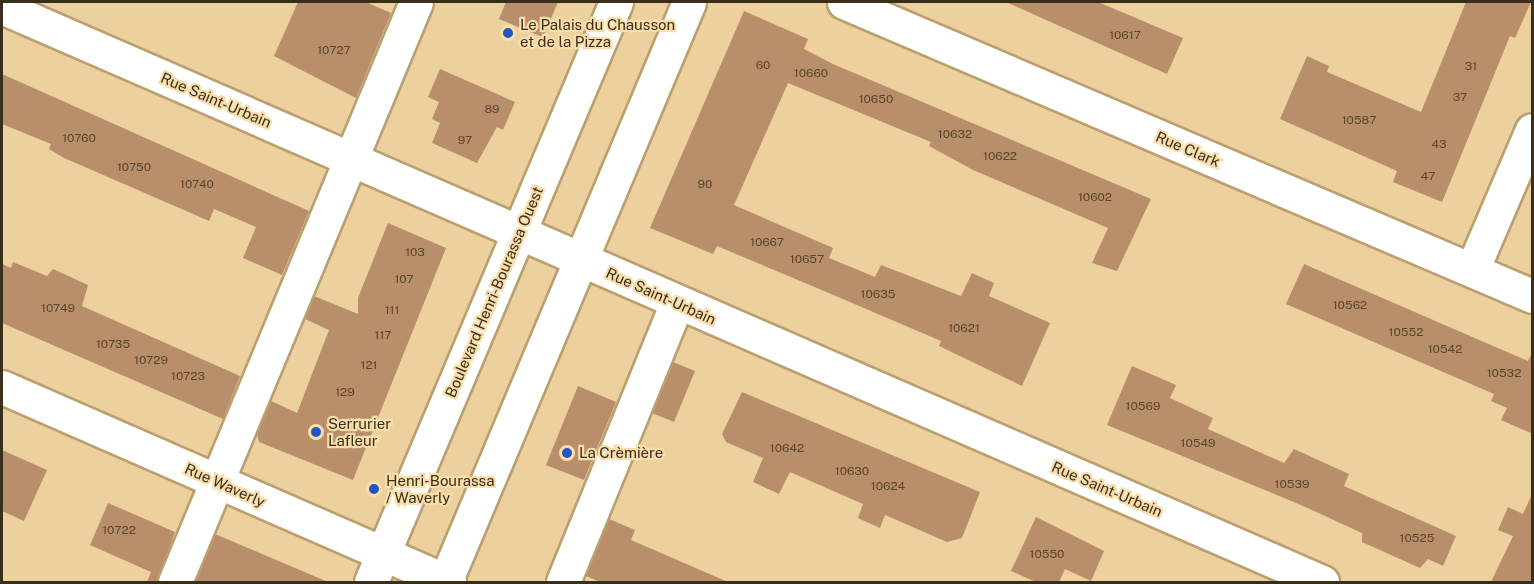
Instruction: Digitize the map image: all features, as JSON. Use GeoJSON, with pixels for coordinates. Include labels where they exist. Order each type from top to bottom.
{"type":"FeatureCollection","features":[{"type":"Feature","properties":{"kind":"street"},"geometry":{"type":"LineString","coordinates":[[175,582],[219,482],[416,2]]}},
{"type":"Feature","properties":{"kind":"street","name":"Boulevard Henri-Bourassa Ouest"},"geometry":{"type":"LineString","coordinates":[[377,568],[616,2]]}},
{"type":"Feature","properties":{"kind":"street"},"geometry":{"type":"LineString","coordinates":[[447,582],[689,2]]}},
{"type":"Feature","properties":{"kind":"street","name":"Rue Clark"},"geometry":{"type":"LineString","coordinates":[[844,2],[1533,296]]}},
{"type":"Feature","properties":{"kind":"street","name":"Rue Saint-Urbain"},"geometry":{"type":"LineString","coordinates":[[2,7],[520,232],[677,303],[1322,582]]}},
{"type":"Feature","properties":{"kind":"street"},"geometry":{"type":"LineString","coordinates":[[1473,270],[1533,130]]}},
{"type":"Feature","properties":{"kind":"street"},"geometry":{"type":"LineString","coordinates":[[562,582],[677,303]]}},
{"type":"Feature","properties":{"kind":"street","name":"Rue Waverly"},"geometry":{"type":"LineString","coordinates":[[2,387],[219,482],[377,568],[447,582]]}},
{"type":"Feature","properties":{"kind":"building"},"geometry":{"type":"Polygon","coordinates":[[[298,2],[366,2],[391,13],[356,98],[274,56],[298,2]]]}},
{"type":"Feature","properties":{"kind":"building"},"geometry":{"type":"Polygon","coordinates":[[[506,2],[558,2],[543,37],[499,19],[506,2]]]}},
{"type":"Feature","properties":{"kind":"building"},"geometry":{"type":"Polygon","coordinates":[[[1006,2],[1098,2],[1183,38],[1167,74],[1006,2]]]}},
{"type":"Feature","properties":{"kind":"building"},"geometry":{"type":"Polygon","coordinates":[[[1466,2],[1531,2],[1515,38],[1510,36],[1442,202],[1393,182],[1397,171],[1280,119],[1307,56],[1329,66],[1327,72],[1421,112],[1466,2]]]}},
{"type":"Feature","properties":{"kind":"building"},"geometry":{"type":"Polygon","coordinates":[[[744,11],[808,39],[804,49],[833,64],[1151,199],[1117,271],[1092,263],[1108,228],[973,170],[929,146],[931,142],[788,83],[734,205],[833,248],[829,258],[875,277],[881,265],[961,296],[972,273],[994,283],[989,296],[1050,323],[1022,386],[939,346],[941,341],[817,288],[717,246],[713,254],[650,228],[744,11]]]}},
{"type":"Feature","properties":{"kind":"building"},"geometry":{"type":"Polygon","coordinates":[[[440,69],[515,102],[503,130],[497,127],[477,163],[432,143],[440,123],[432,119],[439,102],[428,97],[440,69]]]}},
{"type":"Feature","properties":{"kind":"building"},"geometry":{"type":"Polygon","coordinates":[[[2,74],[309,211],[282,275],[243,258],[256,227],[214,209],[209,221],[62,157],[49,149],[51,144],[2,124],[2,74]]]}},
{"type":"Feature","properties":{"kind":"building"},"geometry":{"type":"Polygon","coordinates":[[[388,223],[446,248],[353,480],[259,442],[257,434],[271,401],[297,413],[329,330],[305,319],[314,296],[358,314],[358,298],[388,223]]]}},
{"type":"Feature","properties":{"kind":"building"},"geometry":{"type":"Polygon","coordinates":[[[13,262],[47,276],[53,269],[88,285],[82,306],[240,376],[223,419],[2,323],[2,264],[11,268],[13,262]]]}},
{"type":"Feature","properties":{"kind":"building"},"geometry":{"type":"Polygon","coordinates":[[[1304,264],[1528,361],[1533,351],[1533,434],[1501,420],[1507,408],[1491,401],[1494,394],[1286,304],[1304,264]]]}},
{"type":"Feature","properties":{"kind":"building"},"geometry":{"type":"Polygon","coordinates":[[[673,362],[695,371],[674,422],[652,413],[673,362]]]}},
{"type":"Feature","properties":{"kind":"building"},"geometry":{"type":"Polygon","coordinates":[[[1132,366],[1176,385],[1170,398],[1213,418],[1208,429],[1284,463],[1294,449],[1349,474],[1344,486],[1456,536],[1443,566],[1428,559],[1420,568],[1362,542],[1362,533],[1301,505],[1107,425],[1132,366]]]}},
{"type":"Feature","properties":{"kind":"building"},"geometry":{"type":"Polygon","coordinates":[[[578,386],[616,402],[584,480],[546,465],[578,386]]]}},
{"type":"Feature","properties":{"kind":"building"},"geometry":{"type":"Polygon","coordinates":[[[742,392],[980,492],[962,538],[947,542],[885,515],[880,528],[858,518],[863,504],[790,472],[779,494],[753,482],[763,458],[726,442],[722,434],[742,392]]]}},
{"type":"Feature","properties":{"kind":"building"},"geometry":{"type":"Polygon","coordinates":[[[2,450],[47,470],[24,521],[2,511],[2,450]]]}},
{"type":"Feature","properties":{"kind":"building"},"geometry":{"type":"Polygon","coordinates":[[[1533,492],[1533,582],[1491,582],[1513,536],[1498,530],[1508,507],[1523,514],[1533,492]]]}},
{"type":"Feature","properties":{"kind":"building"},"geometry":{"type":"Polygon","coordinates":[[[108,503],[175,532],[157,582],[147,582],[151,572],[90,545],[108,503]]]}},
{"type":"Feature","properties":{"kind":"building"},"geometry":{"type":"Polygon","coordinates":[[[1036,517],[1104,551],[1091,581],[1065,569],[1059,582],[1036,582],[1011,571],[1036,517]]]}},
{"type":"Feature","properties":{"kind":"building"},"geometry":{"type":"Polygon","coordinates":[[[609,519],[635,530],[631,540],[728,582],[600,582],[586,576],[609,519]]]}},
{"type":"Feature","properties":{"kind":"building"},"geometry":{"type":"Polygon","coordinates":[[[215,534],[328,582],[195,582],[215,534]]]}},
{"type":"Feature","properties":{"kind":"place","name":"Le Palais du Chausson et de la Pizza"},"geometry":{"type":"Point","coordinates":[508,33]}},
{"type":"Feature","properties":{"kind":"place","name":"Serrurier Lafleur"},"geometry":{"type":"Point","coordinates":[316,432]}},
{"type":"Feature","properties":{"kind":"place","name":"La Crèmière"},"geometry":{"type":"Point","coordinates":[567,453]}},
{"type":"Feature","properties":{"kind":"place","name":"Henri-Bourassa / Waverly"},"geometry":{"type":"Point","coordinates":[374,489]}}]}
